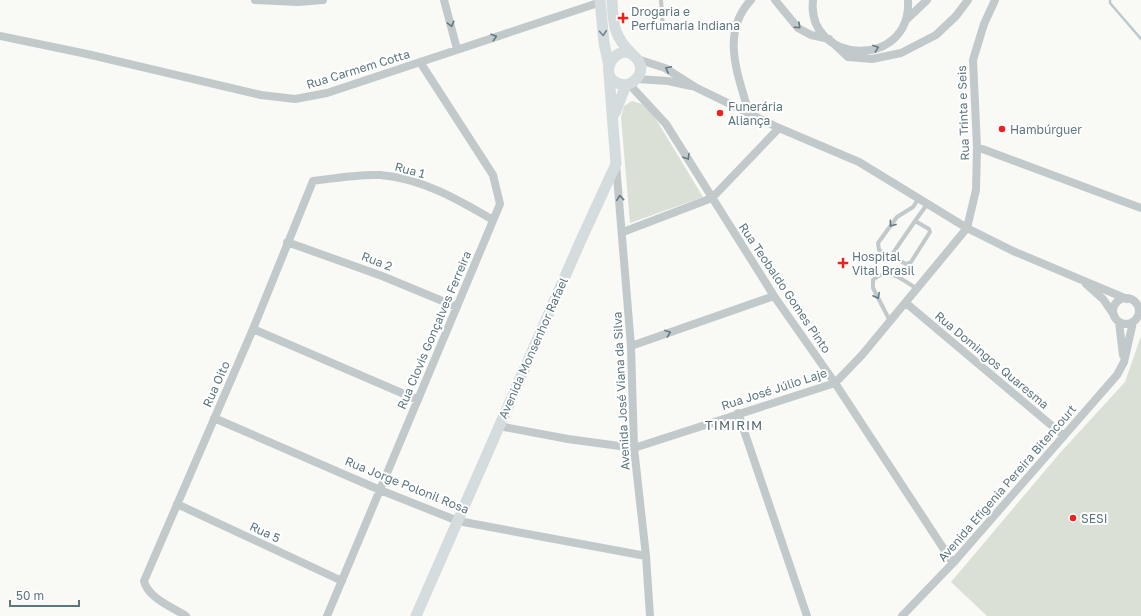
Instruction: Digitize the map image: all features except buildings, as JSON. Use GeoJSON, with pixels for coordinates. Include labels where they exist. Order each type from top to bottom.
{"type":"FeatureCollection","features":[{"type":"Feature","properties":{"kind":"main road"},"geometry":{"type":"LineString","coordinates":[[612,0],[614,24],[617,35],[621,44],[635,57],[641,69],[631,83],[614,120]]}},
{"type":"Feature","properties":{"kind":"main road","name":"Avenida Monsenhor Rafael"},"geometry":{"type":"LineString","coordinates":[[416,616],[616,164],[614,120],[600,1]]}},
{"type":"Feature","properties":{"kind":"main road"},"geometry":{"type":"LineString","coordinates":[[631,83],[615,83],[609,70],[614,57],[618,54],[628,53],[635,57]]}},
{"type":"Feature","properties":{"kind":"street"},"geometry":{"type":"LineString","coordinates":[[255,0],[298,2],[323,0]]}},
{"type":"Feature","properties":{"kind":"street"},"geometry":{"type":"LineString","coordinates":[[444,0],[457,49]]}},
{"type":"Feature","properties":{"kind":"street"},"geometry":{"type":"LineString","coordinates":[[749,113],[733,56],[734,38],[738,20],[743,9],[751,0]]}},
{"type":"Feature","properties":{"kind":"street"},"geometry":{"type":"LineString","coordinates":[[775,0],[798,28],[845,49],[860,52],[875,50],[888,43],[899,33],[906,20],[927,0]]}},
{"type":"Feature","properties":{"kind":"street"},"geometry":{"type":"LineString","coordinates":[[813,0],[815,17],[820,29],[830,41],[848,57],[872,59],[900,53],[936,35],[956,16],[968,0]]}},
{"type":"Feature","properties":{"kind":"street"},"geometry":{"type":"LineString","coordinates":[[906,20],[908,0]]}},
{"type":"Feature","properties":{"kind":"street","name":"Rua Trinta e Seis"},"geometry":{"type":"LineString","coordinates":[[967,228],[976,190],[977,147],[973,60],[984,24],[995,0]]}},
{"type":"Feature","properties":{"kind":"street","name":"Rua Carmem Cotta"},"geometry":{"type":"LineString","coordinates":[[0,36],[87,54],[261,95],[295,99],[327,93],[600,1]]}},
{"type":"Feature","properties":{"kind":"street"},"geometry":{"type":"LineString","coordinates":[[635,57],[666,68],[695,87],[779,128],[859,162],[967,228],[1013,251],[1134,301],[1139,309],[1136,321],[1124,324],[1117,319],[1103,299],[1082,280]]}},
{"type":"Feature","properties":{"kind":"street","name":"Rua Clovis Gonçalves Ferreira"},"geometry":{"type":"LineString","coordinates":[[327,616],[500,204],[494,175],[420,62]]}},
{"type":"Feature","properties":{"kind":"street"},"geometry":{"type":"LineString","coordinates":[[631,83],[668,80],[695,87]]}},
{"type":"Feature","properties":{"kind":"street","name":"Rua Teobaldo Gomes Pinto"},"geometry":{"type":"LineString","coordinates":[[631,83],[666,124],[774,296],[835,383],[953,563]]}},
{"type":"Feature","properties":{"kind":"street"},"geometry":{"type":"LineString","coordinates":[[623,232],[712,198],[779,128]]}},
{"type":"Feature","properties":{"kind":"street"},"geometry":{"type":"LineString","coordinates":[[977,147],[1141,208]]}},
{"type":"Feature","properties":{"kind":"street","name":"Avenida José Viana da Silva"},"geometry":{"type":"LineString","coordinates":[[616,164],[623,232],[631,346],[634,448],[646,556],[650,616]]}},
{"type":"Feature","properties":{"kind":"street","name":"Rua 1"},"geometry":{"type":"LineString","coordinates":[[313,181],[381,175],[420,184],[463,203],[493,220]]}},
{"type":"Feature","properties":{"kind":"street","name":"Rua Oito"},"geometry":{"type":"LineString","coordinates":[[186,616],[151,594],[146,588],[144,581],[253,329],[313,181]]}},
{"type":"Feature","properties":{"kind":"street","name":"Rua José Júlio Laje"},"geometry":{"type":"LineString","coordinates":[[499,426],[568,439],[634,448],[738,413],[835,383],[862,355],[967,228]]}},
{"type":"Feature","properties":{"kind":"street","name":"Rua 2"},"geometry":{"type":"LineString","coordinates":[[287,242],[382,276],[457,307]]}},
{"type":"Feature","properties":{"kind":"street"},"geometry":{"type":"LineString","coordinates":[[631,346],[774,296]]}},
{"type":"Feature","properties":{"kind":"street"},"geometry":{"type":"LineString","coordinates":[[1124,362],[1114,307],[1117,302],[1134,301]]}},
{"type":"Feature","properties":{"kind":"street","name":"Rua Domingos Quaresma"},"geometry":{"type":"LineString","coordinates":[[906,303],[1064,436]]}},
{"type":"Feature","properties":{"kind":"street","name":"Avenida Efigenia Pereira Bitencourt"},"geometry":{"type":"LineString","coordinates":[[902,616],[953,563],[1117,374],[1124,362],[1136,321]]}},
{"type":"Feature","properties":{"kind":"street"},"geometry":{"type":"LineString","coordinates":[[253,329],[418,400]]}},
{"type":"Feature","properties":{"kind":"street"},"geometry":{"type":"LineString","coordinates":[[738,413],[806,616]]}},
{"type":"Feature","properties":{"kind":"street","name":"Rua Jorge Polonil Rosa"},"geometry":{"type":"LineString","coordinates":[[214,418],[380,490],[458,521],[646,556]]}},
{"type":"Feature","properties":{"kind":"street","name":"Rua 5"},"geometry":{"type":"LineString","coordinates":[[177,504],[342,581]]}},
{"type":"Feature","properties":{"kind":"lane"},"geometry":{"type":"LineString","coordinates":[[661,0],[663,30]]}},
{"type":"Feature","properties":{"kind":"lane"},"geometry":{"type":"LineString","coordinates":[[915,221],[929,229],[930,232],[911,262],[906,264],[879,250],[878,243],[897,217],[913,207],[919,198]]}},
{"type":"Feature","properties":{"kind":"lane"},"geometry":{"type":"LineString","coordinates":[[891,256],[928,203]]}},
{"type":"Feature","properties":{"kind":"lane"},"geometry":{"type":"LineString","coordinates":[[890,321],[873,288],[874,280],[879,275],[887,273],[899,278],[917,290]]}},
{"type":"Feature","properties":{"kind":"shaded area"},"geometry":{"type":"Polygon","coordinates":[[[632,101],[642,104],[654,116],[703,197],[630,223],[621,117],[624,106],[632,101]]]}},
{"type":"Feature","properties":{"kind":"shaded area","name":"SESI"},"geometry":{"type":"Polygon","coordinates":[[[1141,336],[1141,616],[987,616],[951,582],[1060,453],[1125,382],[1141,336]]]}},
{"type":"Feature","properties":{"kind":"waterway"},"geometry":{"type":"LineString","coordinates":[[1110,0],[1110,3],[1141,39]]}},
{"type":"Feature","properties":{"kind":"place","name":"Drogaria e Perfumaria Indiana"},"geometry":{"type":"Point","coordinates":[623,18]}},
{"type":"Feature","properties":{"kind":"place","name":"Funerária Aliança"},"geometry":{"type":"Point","coordinates":[720,113]}},
{"type":"Feature","properties":{"kind":"place","name":"Hambúrguer"},"geometry":{"type":"Point","coordinates":[1002,129]}},
{"type":"Feature","properties":{"kind":"place","name":"Hospital Vital Brasil"},"geometry":{"type":"Point","coordinates":[843,263]}},
{"type":"Feature","properties":{"kind":"place","name":"SESI"},"geometry":{"type":"Point","coordinates":[1073,518]}},
{"type":"Feature","properties":{"kind":"district","name":"TIMIRIM"},"geometry":{"type":"Point","coordinates":[734,425]}}]}
